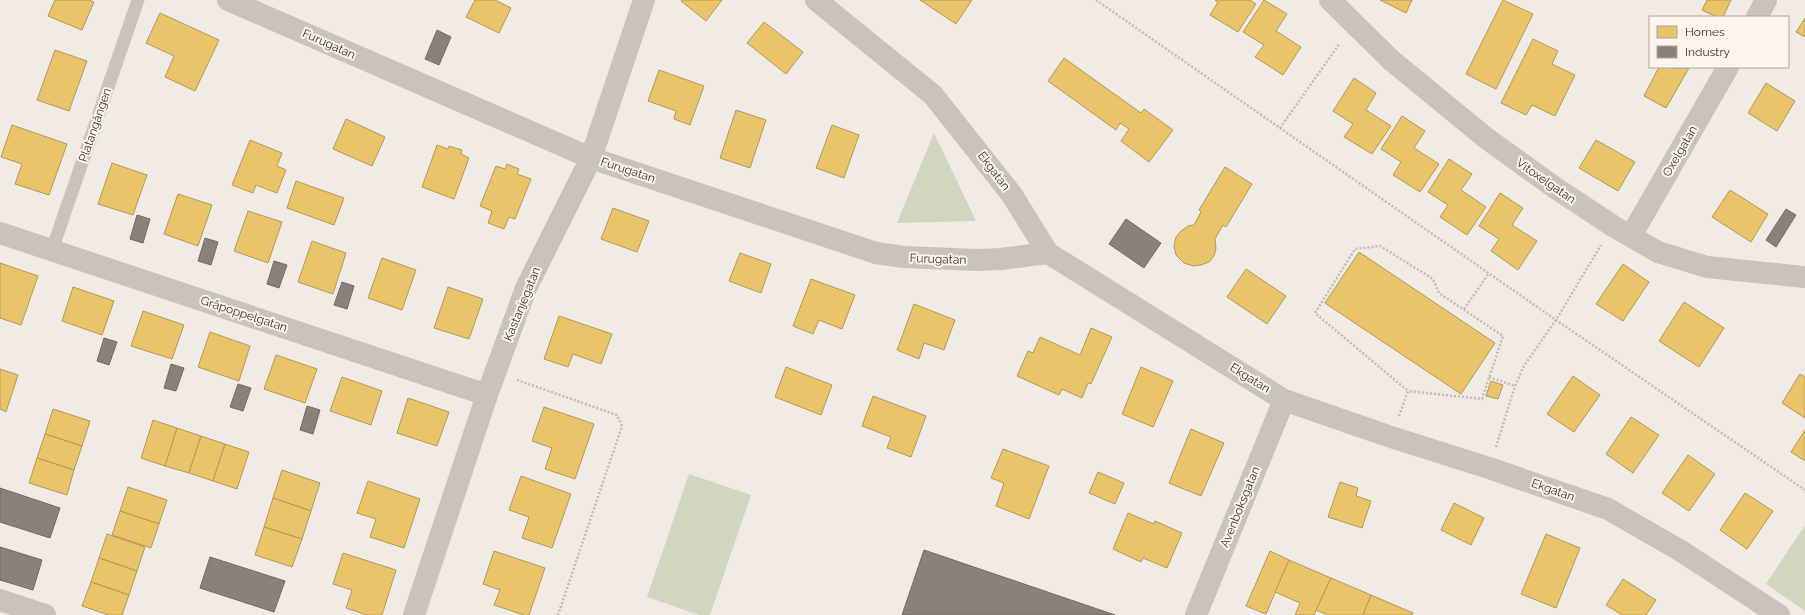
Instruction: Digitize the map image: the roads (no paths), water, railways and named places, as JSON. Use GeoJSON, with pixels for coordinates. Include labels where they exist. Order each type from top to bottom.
{"type":"FeatureCollection","features":[{"type":"Feature","properties":{"kind":"street","name":"Furugatan"},"geometry":{"type":"LineString","coordinates":[[228,0],[591,158],[890,256],[1001,260],[1048,253]]}},
{"type":"Feature","properties":{"kind":"street","name":"Kastanjegatan"},"geometry":{"type":"LineString","coordinates":[[414,615],[487,395],[526,288],[591,158],[644,0]]}},
{"type":"Feature","properties":{"kind":"street","name":"Ekgatan"},"geometry":{"type":"LineString","coordinates":[[816,0],[933,95],[1012,195],[1048,253],[1284,400],[1608,509],[1681,551],[1779,615]]}},
{"type":"Feature","properties":{"kind":"street","name":"Vitoxelgatan"},"geometry":{"type":"LineString","coordinates":[[1330,0],[1392,60],[1486,138],[1554,187],[1622,231],[1658,252],[1707,267],[1805,277]]}},
{"type":"Feature","properties":{"kind":"street"},"geometry":{"type":"LineString","coordinates":[[1758,16],[1766,0]]}},
{"type":"Feature","properties":{"kind":"street","name":"Oxelgatan"},"geometry":{"type":"LineString","coordinates":[[1622,231],[1727,68]]}},
{"type":"Feature","properties":{"kind":"street","name":"Gråpoppelgatan"},"geometry":{"type":"LineString","coordinates":[[0,233],[487,395]]}},
{"type":"Feature","properties":{"kind":"street","name":"Avenboksgatan"},"geometry":{"type":"LineString","coordinates":[[1196,615],[1284,400]]}},
{"type":"Feature","properties":{"kind":"street"},"geometry":{"type":"LineString","coordinates":[[0,600],[45,615]]}},
{"type":"Feature","properties":{"kind":"lane","name":"Platangången"},"geometry":{"type":"LineString","coordinates":[[52,250],[138,0]]}}]}
